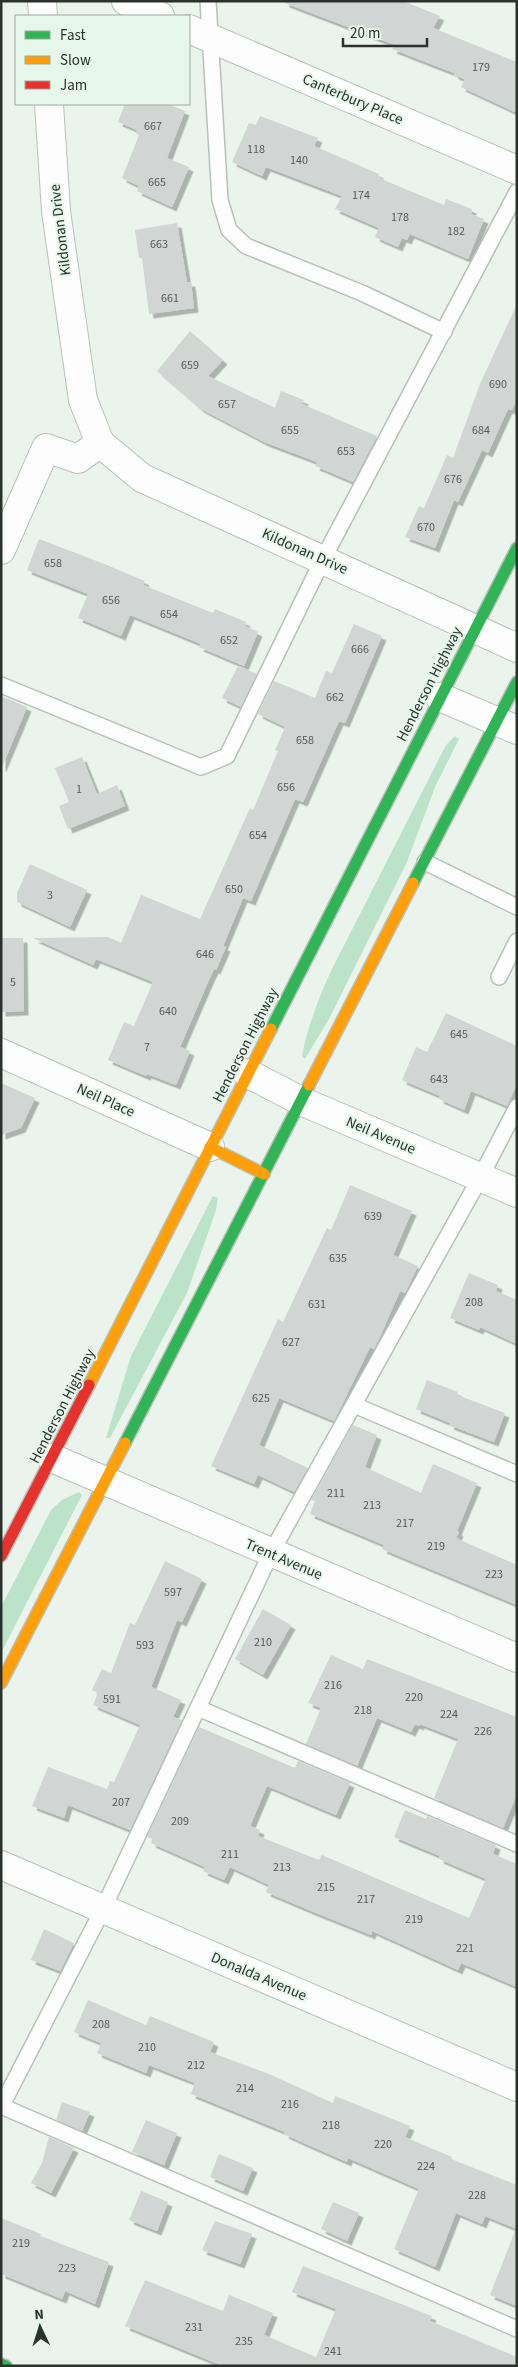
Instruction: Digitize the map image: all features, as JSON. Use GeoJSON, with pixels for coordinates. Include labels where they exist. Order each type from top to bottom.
{"type":"FeatureCollection","features":[{"type":"Feature","properties":{"kind":"main road","name":"Henderson Highway"},"geometry":{"type":"LineString","coordinates":[[1,1556],[474,628],[517,548]]}},
{"type":"Feature","properties":{"kind":"main road"},"geometry":{"type":"LineString","coordinates":[[1,1683],[424,862],[507,726],[517,682]]}},
{"type":"Feature","properties":{"kind":"main road"},"geometry":{"type":"LineString","coordinates":[[210,1146],[264,1174]]}},
{"type":"Feature","properties":{"kind":"main road"},"geometry":{"type":"LineString","coordinates":[[1,2364],[6,2366]]}},
{"type":"Feature","properties":{"kind":"street"},"geometry":{"type":"LineString","coordinates":[[42,1],[43,15]]}},
{"type":"Feature","properties":{"kind":"street"},"geometry":{"type":"LineString","coordinates":[[126,1],[158,15]]}},
{"type":"Feature","properties":{"kind":"street","name":"Canterbury Place"},"geometry":{"type":"LineString","coordinates":[[200,33],[517,170]]}},
{"type":"Feature","properties":{"kind":"street","name":"Kildonan Drive"},"geometry":{"type":"LineString","coordinates":[[49,105],[56,211],[83,400],[100,443],[142,478],[517,648]]}},
{"type":"Feature","properties":{"kind":"street"},"geometry":{"type":"LineString","coordinates":[[1,550],[46,448],[78,459],[100,443]]}},
{"type":"Feature","properties":{"kind":"street"},"geometry":{"type":"LineString","coordinates":[[440,697],[507,726]]}},
{"type":"Feature","properties":{"kind":"street","name":"Neil Place"},"geometry":{"type":"LineString","coordinates":[[1,1052],[210,1146]]}},
{"type":"Feature","properties":{"kind":"street","name":"Neil Avenue"},"geometry":{"type":"LineString","coordinates":[[247,1074],[301,1101],[517,1193]]}},
{"type":"Feature","properties":{"kind":"street","name":"Trent Avenue"},"geometry":{"type":"LineString","coordinates":[[52,1458],[517,1658]]}},
{"type":"Feature","properties":{"kind":"street","name":"Donalda Avenue"},"geometry":{"type":"LineString","coordinates":[[1,1865],[517,2087]]}},
{"type":"Feature","properties":{"kind":"lane"},"geometry":{"type":"LineString","coordinates":[[208,1],[200,33],[220,200],[229,230],[237,239],[252,249],[362,293],[444,332]]}},
{"type":"Feature","properties":{"kind":"lane"},"geometry":{"type":"LineString","coordinates":[[1,685],[201,767],[227,756],[323,559],[517,192]]}},
{"type":"Feature","properties":{"kind":"lane"},"geometry":{"type":"LineString","coordinates":[[424,862],[517,907]]}},
{"type":"Feature","properties":{"kind":"lane"},"geometry":{"type":"LineString","coordinates":[[499,977],[517,941]]}},
{"type":"Feature","properties":{"kind":"lane"},"geometry":{"type":"LineString","coordinates":[[517,1107],[480,1178],[271,1553],[103,1909],[1,2106],[517,2329]]}},
{"type":"Feature","properties":{"kind":"lane"},"geometry":{"type":"LineString","coordinates":[[354,1404],[517,1474]]}},
{"type":"Feature","properties":{"kind":"lane"},"geometry":{"type":"LineString","coordinates":[[198,1708],[517,1844]]}},
{"type":"Feature","properties":{"kind":"green space"},"geometry":{"type":"Polygon","coordinates":[[[455,736],[459,739],[435,787],[407,862],[329,1019],[305,1059],[302,1056],[307,1033],[332,969],[446,745],[455,736]]]}},
{"type":"Feature","properties":{"kind":"green space"},"geometry":{"type":"Polygon","coordinates":[[[213,1196],[218,1198],[216,1210],[187,1293],[110,1438],[106,1438],[131,1356],[213,1196]]]}},
{"type":"Feature","properties":{"kind":"green space"},"geometry":{"type":"Polygon","coordinates":[[[79,1492],[82,1495],[1,1653],[1,1607],[51,1510],[62,1500],[79,1492]]]}},
{"type":"Feature","properties":{"kind":"building"},"geometry":{"type":"Polygon","coordinates":[[[285,1],[403,1],[440,16],[433,28],[517,62],[517,113],[461,87],[465,79],[454,75],[454,73],[392,49],[395,45],[285,3],[285,1]]]}},
{"type":"Feature","properties":{"kind":"building"},"geometry":{"type":"Polygon","coordinates":[[[125,105],[170,105],[185,111],[167,158],[189,167],[172,207],[137,191],[139,186],[122,178],[139,135],[136,133],[137,130],[118,122],[125,105]]]}},
{"type":"Feature","properties":{"kind":"building"},"geometry":{"type":"Polygon","coordinates":[[[260,116],[318,138],[314,146],[379,174],[378,177],[386,181],[444,205],[446,199],[472,209],[471,214],[484,219],[468,259],[410,234],[407,240],[402,238],[398,247],[375,237],[379,228],[335,209],[342,196],[266,167],[262,176],[232,162],[249,123],[256,125],[260,116]]]}},
{"type":"Feature","properties":{"kind":"building"},"geometry":{"type":"Polygon","coordinates":[[[177,223],[187,282],[191,282],[194,308],[149,314],[142,258],[139,258],[135,230],[177,223]]]}},
{"type":"Feature","properties":{"kind":"building"},"geometry":{"type":"Polygon","coordinates":[[[517,304],[517,399],[512,410],[508,409],[488,453],[482,450],[458,502],[454,500],[435,548],[405,537],[419,506],[424,508],[447,455],[453,458],[480,384],[517,304]]]}},
{"type":"Feature","properties":{"kind":"building"},"geometry":{"type":"Polygon","coordinates":[[[190,331],[223,360],[208,376],[275,408],[281,391],[304,400],[302,404],[377,436],[353,482],[315,466],[317,462],[264,442],[201,409],[157,371],[190,331]]]}},
{"type":"Feature","properties":{"kind":"building"},"geometry":{"type":"Polygon","coordinates":[[[39,539],[145,581],[143,585],[213,613],[215,609],[246,622],[245,626],[258,632],[244,666],[199,647],[201,644],[130,615],[121,636],[78,618],[88,594],[27,570],[39,539]]]}},
{"type":"Feature","properties":{"kind":"building"},"geometry":{"type":"Polygon","coordinates":[[[354,624],[382,636],[345,723],[339,721],[303,802],[295,799],[251,901],[243,898],[223,946],[226,947],[216,970],[214,969],[208,982],[180,1047],[190,1051],[176,1085],[147,1074],[146,1076],[108,1060],[124,1022],[134,1026],[153,982],[96,959],[93,965],[33,938],[108,937],[121,943],[141,895],[200,919],[250,808],[253,810],[278,751],[275,750],[285,727],[258,714],[274,681],[315,698],[326,671],[332,673],[354,624]]]}},
{"type":"Feature","properties":{"kind":"building"},"geometry":{"type":"Polygon","coordinates":[[[238,666],[257,674],[241,707],[222,698],[238,666]]]}},
{"type":"Feature","properties":{"kind":"building"},"geometry":{"type":"Polygon","coordinates":[[[1,696],[27,707],[2,767],[1,767],[1,696]]]}},
{"type":"Feature","properties":{"kind":"building"},"geometry":{"type":"Polygon","coordinates":[[[82,757],[97,794],[117,785],[125,806],[68,829],[59,806],[69,802],[55,768],[82,757]]]}},
{"type":"Feature","properties":{"kind":"building"},"geometry":{"type":"Polygon","coordinates":[[[30,864],[87,890],[70,927],[17,902],[17,893],[30,864]]]}},
{"type":"Feature","properties":{"kind":"building"},"geometry":{"type":"Polygon","coordinates":[[[1,938],[23,938],[24,1011],[1,1012],[1,938]]]}},
{"type":"Feature","properties":{"kind":"building"},"geometry":{"type":"Polygon","coordinates":[[[446,1013],[517,1046],[517,1084],[507,1106],[471,1091],[464,1110],[439,1099],[440,1096],[402,1080],[416,1047],[427,1052],[446,1013]]]}},
{"type":"Feature","properties":{"kind":"building"},"geometry":{"type":"Polygon","coordinates":[[[1,1083],[35,1098],[21,1128],[1,1135],[1,1083]]]}},
{"type":"Feature","properties":{"kind":"building"},"geometry":{"type":"Polygon","coordinates":[[[350,1185],[412,1211],[393,1255],[418,1266],[405,1293],[400,1291],[374,1349],[370,1347],[334,1421],[279,1398],[259,1445],[308,1468],[294,1492],[258,1475],[254,1484],[211,1466],[278,1319],[283,1322],[327,1228],[331,1230],[350,1185]]]}},
{"type":"Feature","properties":{"kind":"building"},"geometry":{"type":"Polygon","coordinates":[[[469,1273],[498,1285],[496,1291],[517,1300],[517,1344],[480,1327],[479,1330],[450,1318],[469,1273]]]}},
{"type":"Feature","properties":{"kind":"building"},"geometry":{"type":"Polygon","coordinates":[[[427,1380],[458,1392],[457,1395],[505,1413],[494,1442],[449,1425],[450,1423],[416,1409],[427,1380]]]}},
{"type":"Feature","properties":{"kind":"building"},"geometry":{"type":"Polygon","coordinates":[[[353,1425],[377,1435],[365,1467],[421,1493],[433,1464],[477,1483],[457,1531],[459,1532],[456,1538],[517,1565],[517,1605],[382,1549],[384,1545],[310,1514],[315,1501],[311,1500],[353,1425]]]}},
{"type":"Feature","properties":{"kind":"building"},"geometry":{"type":"Polygon","coordinates":[[[165,1561],[202,1579],[182,1622],[177,1620],[151,1687],[181,1700],[173,1717],[182,1720],[130,1830],[68,1805],[64,1818],[32,1806],[48,1767],[107,1789],[110,1781],[114,1782],[140,1725],[93,1705],[98,1693],[92,1690],[102,1669],[111,1673],[130,1623],[135,1625],[165,1561]]]}},
{"type":"Feature","properties":{"kind":"building"},"geometry":{"type":"Polygon","coordinates":[[[263,1609],[291,1625],[263,1675],[235,1659],[263,1609]]]}},
{"type":"Feature","properties":{"kind":"building"},"geometry":{"type":"Polygon","coordinates":[[[331,1655],[363,1669],[367,1659],[517,1717],[517,1794],[503,1828],[434,1798],[458,1739],[420,1724],[419,1726],[415,1724],[411,1732],[377,1718],[357,1766],[306,1744],[321,1708],[308,1703],[331,1655]]]}},
{"type":"Feature","properties":{"kind":"building"},"geometry":{"type":"Polygon","coordinates":[[[199,1727],[295,1768],[298,1761],[350,1783],[336,1815],[267,1786],[250,1826],[260,1830],[258,1836],[319,1860],[322,1855],[469,1918],[486,1879],[439,1859],[440,1856],[394,1837],[405,1810],[426,1819],[427,1816],[496,1845],[493,1854],[517,1864],[517,1987],[461,1963],[458,1970],[372,1931],[371,1935],[311,1911],[266,1892],[269,1885],[230,1867],[224,1880],[203,1871],[205,1867],[151,1843],[153,1839],[147,1837],[199,1727]]]}},
{"type":"Feature","properties":{"kind":"building"},"geometry":{"type":"Polygon","coordinates":[[[44,1929],[74,1943],[60,1971],[31,1960],[44,1929]]]}},
{"type":"Feature","properties":{"kind":"building"},"geometry":{"type":"Polygon","coordinates":[[[88,2000],[146,2025],[150,2016],[214,2042],[210,2052],[269,2074],[333,2103],[335,2096],[410,2126],[405,2137],[452,2157],[451,2159],[517,2185],[517,2229],[485,2216],[482,2224],[456,2213],[435,2267],[394,2249],[419,2189],[348,2158],[347,2162],[284,2134],[285,2132],[191,2094],[195,2083],[149,2065],[146,2073],[97,2053],[101,2043],[74,2032],[88,2000]]]}},
{"type":"Feature","properties":{"kind":"building"},"geometry":{"type":"Polygon","coordinates":[[[62,2102],[90,2112],[82,2131],[56,2120],[62,2102]]]}},
{"type":"Feature","properties":{"kind":"building"},"geometry":{"type":"Polygon","coordinates":[[[146,2120],[177,2133],[164,2165],[132,2152],[146,2120]]]}},
{"type":"Feature","properties":{"kind":"building"},"geometry":{"type":"Polygon","coordinates":[[[49,2137],[74,2148],[51,2193],[31,2183],[42,2163],[49,2137]]]}},
{"type":"Feature","properties":{"kind":"building"},"geometry":{"type":"Polygon","coordinates":[[[219,2154],[253,2168],[243,2191],[210,2177],[219,2154]]]}},
{"type":"Feature","properties":{"kind":"building"},"geometry":{"type":"Polygon","coordinates":[[[141,2191],[168,2202],[157,2231],[129,2220],[141,2191]]]}},
{"type":"Feature","properties":{"kind":"building"},"geometry":{"type":"Polygon","coordinates":[[[333,2202],[359,2213],[347,2241],[321,2229],[333,2202]]]}},
{"type":"Feature","properties":{"kind":"building"},"geometry":{"type":"Polygon","coordinates":[[[1,2218],[41,2234],[40,2236],[109,2262],[95,2304],[65,2291],[62,2299],[1,2274],[1,2218]]]}},
{"type":"Feature","properties":{"kind":"building"},"geometry":{"type":"Polygon","coordinates":[[[215,2221],[252,2234],[240,2264],[202,2250],[215,2221]]]}},
{"type":"Feature","properties":{"kind":"building"},"geometry":{"type":"Polygon","coordinates":[[[515,2231],[517,2232],[517,2306],[490,2295],[515,2231]]]}},
{"type":"Feature","properties":{"kind":"building"},"geometry":{"type":"Polygon","coordinates":[[[303,2266],[432,2316],[430,2321],[517,2357],[517,2366],[223,2366],[125,2326],[145,2280],[223,2311],[229,2295],[273,2313],[264,2335],[316,2357],[336,2309],[292,2292],[303,2266]]]}},
{"type":"Feature","properties":{"kind":"traffic: fast"},"geometry":{"type":"LineString","coordinates":[[271,1029],[517,548]]}},
{"type":"Feature","properties":{"kind":"traffic: fast"},"geometry":{"type":"LineString","coordinates":[[413,883],[517,682]]}},
{"type":"Feature","properties":{"kind":"traffic: fast"},"geometry":{"type":"LineString","coordinates":[[125,1443],[309,1085]]}},
{"type":"Feature","properties":{"kind":"traffic: fast"},"geometry":{"type":"LineString","coordinates":[[1,2364],[6,2366]]}},
{"type":"Feature","properties":{"kind":"traffic: slow"},"geometry":{"type":"LineString","coordinates":[[309,1085],[413,883]]}},
{"type":"Feature","properties":{"kind":"traffic: slow"},"geometry":{"type":"LineString","coordinates":[[89,1385],[271,1029]]}},
{"type":"Feature","properties":{"kind":"traffic: slow"},"geometry":{"type":"LineString","coordinates":[[210,1147],[264,1174]]}},
{"type":"Feature","properties":{"kind":"traffic: slow"},"geometry":{"type":"LineString","coordinates":[[1,1683],[125,1443]]}},
{"type":"Feature","properties":{"kind":"traffic: jam"},"geometry":{"type":"LineString","coordinates":[[1,1556],[89,1385]]}}]}
